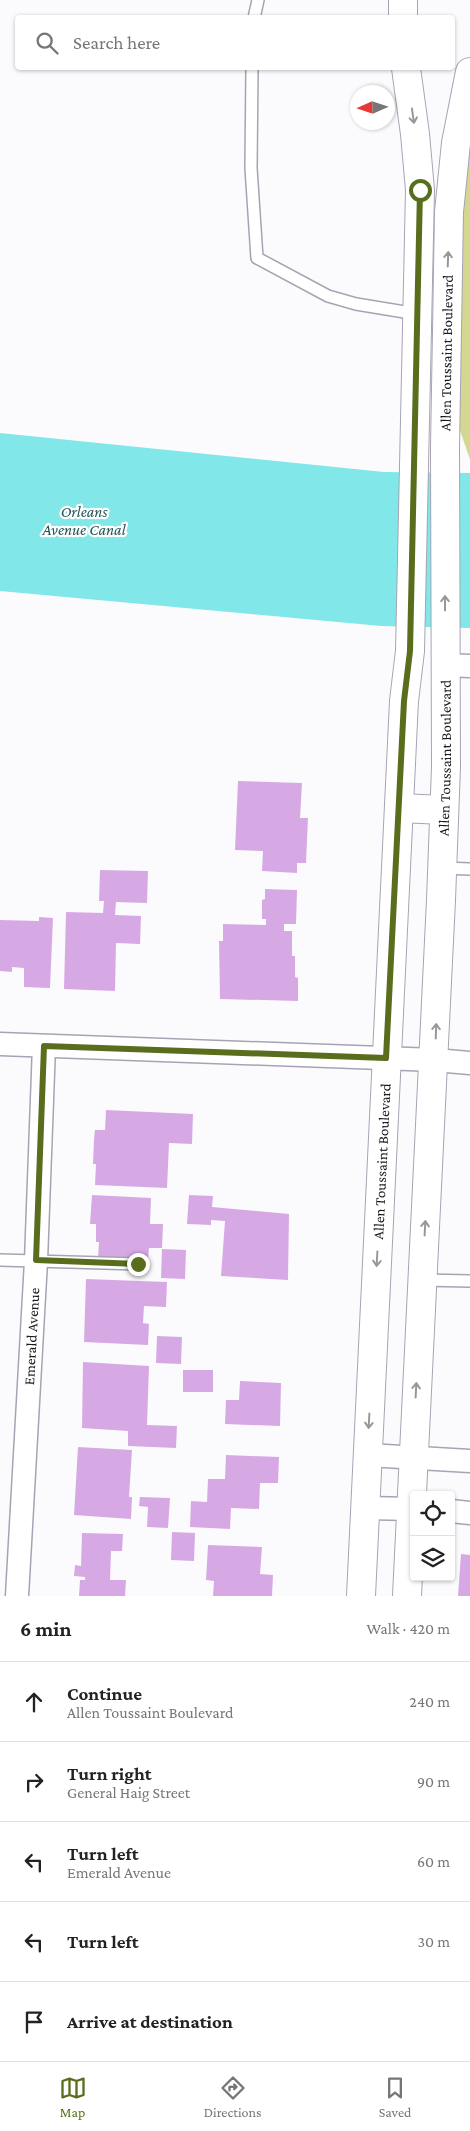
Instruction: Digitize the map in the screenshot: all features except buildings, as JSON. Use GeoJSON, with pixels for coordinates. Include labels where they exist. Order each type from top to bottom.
{"type":"FeatureCollection","features":[{"type":"Feature","properties":{"kind":"main road"},"geometry":{"type":"LineString","coordinates":[[402,15],[403,0]]}},
{"type":"Feature","properties":{"kind":"main road","name":"Allen Toussaint Boulevard"},"geometry":{"type":"LineString","coordinates":[[361,1596],[404,701],[410,651],[420,190],[406,70]]}},
{"type":"Feature","properties":{"kind":"main road","name":"Allen Toussaint Boulevard"},"geometry":{"type":"LineString","coordinates":[[413,1491],[422,1280],[435,1060],[444,810],[453,661],[445,448],[450,212],[456,143],[470,72]]}},
{"type":"Feature","properties":{"kind":"main road"},"geometry":{"type":"LineString","coordinates":[[399,808],[444,810]]}},
{"type":"Feature","properties":{"kind":"main road","name":"Allen Toussaint Boulevard"},"geometry":{"type":"LineString","coordinates":[[407,1596],[410,1536]]}},
{"type":"Feature","properties":{"kind":"street"},"geometry":{"type":"LineString","coordinates":[[0,1044],[386,1058],[470,1063]]}},
{"type":"Feature","properties":{"kind":"street","name":"Emerald Avenue"},"geometry":{"type":"LineString","coordinates":[[17,1596],[36,1260],[44,1046]]}},
{"type":"Feature","properties":{"kind":"street"},"geometry":{"type":"LineString","coordinates":[[368,1455],[470,1461]]}},
{"type":"Feature","properties":{"kind":"street"},"geometry":{"type":"LineString","coordinates":[[365,1508],[410,1509]]}},
{"type":"Feature","properties":{"kind":"street"},"geometry":{"type":"LineString","coordinates":[[455,1511],[470,1512]]}},
{"type":"Feature","properties":{"kind":"lane"},"geometry":{"type":"LineString","coordinates":[[255,15],[258,0]]}},
{"type":"Feature","properties":{"kind":"lane"},"geometry":{"type":"LineString","coordinates":[[252,70],[252,168],[257,258],[328,296],[356,304],[417,314]]}},
{"type":"Feature","properties":{"kind":"lane"},"geometry":{"type":"LineString","coordinates":[[442,868],[470,869]]}},
{"type":"Feature","properties":{"kind":"lane"},"geometry":{"type":"LineString","coordinates":[[0,1260],[138,1264]]}},
{"type":"Feature","properties":{"kind":"lane"},"geometry":{"type":"LineString","coordinates":[[422,1280],[470,1281]]}},
{"type":"Feature","properties":{"kind":"green space"},"geometry":{"type":"Polygon","coordinates":[[[470,72],[470,459],[446,391],[470,72]]]}},
{"type":"Feature","properties":{"kind":"water","name":"Orleans Avenue Canal"},"geometry":{"type":"Polygon","coordinates":[[[0,433],[384,472],[470,473],[470,628],[381,626],[0,591],[0,433]]]}},
{"type":"Feature","properties":{"kind":"route"},"geometry":{"type":"LineString","coordinates":[[138,1264],[36,1260],[44,1046],[386,1058],[404,701],[410,651],[420,190]]}}]}
